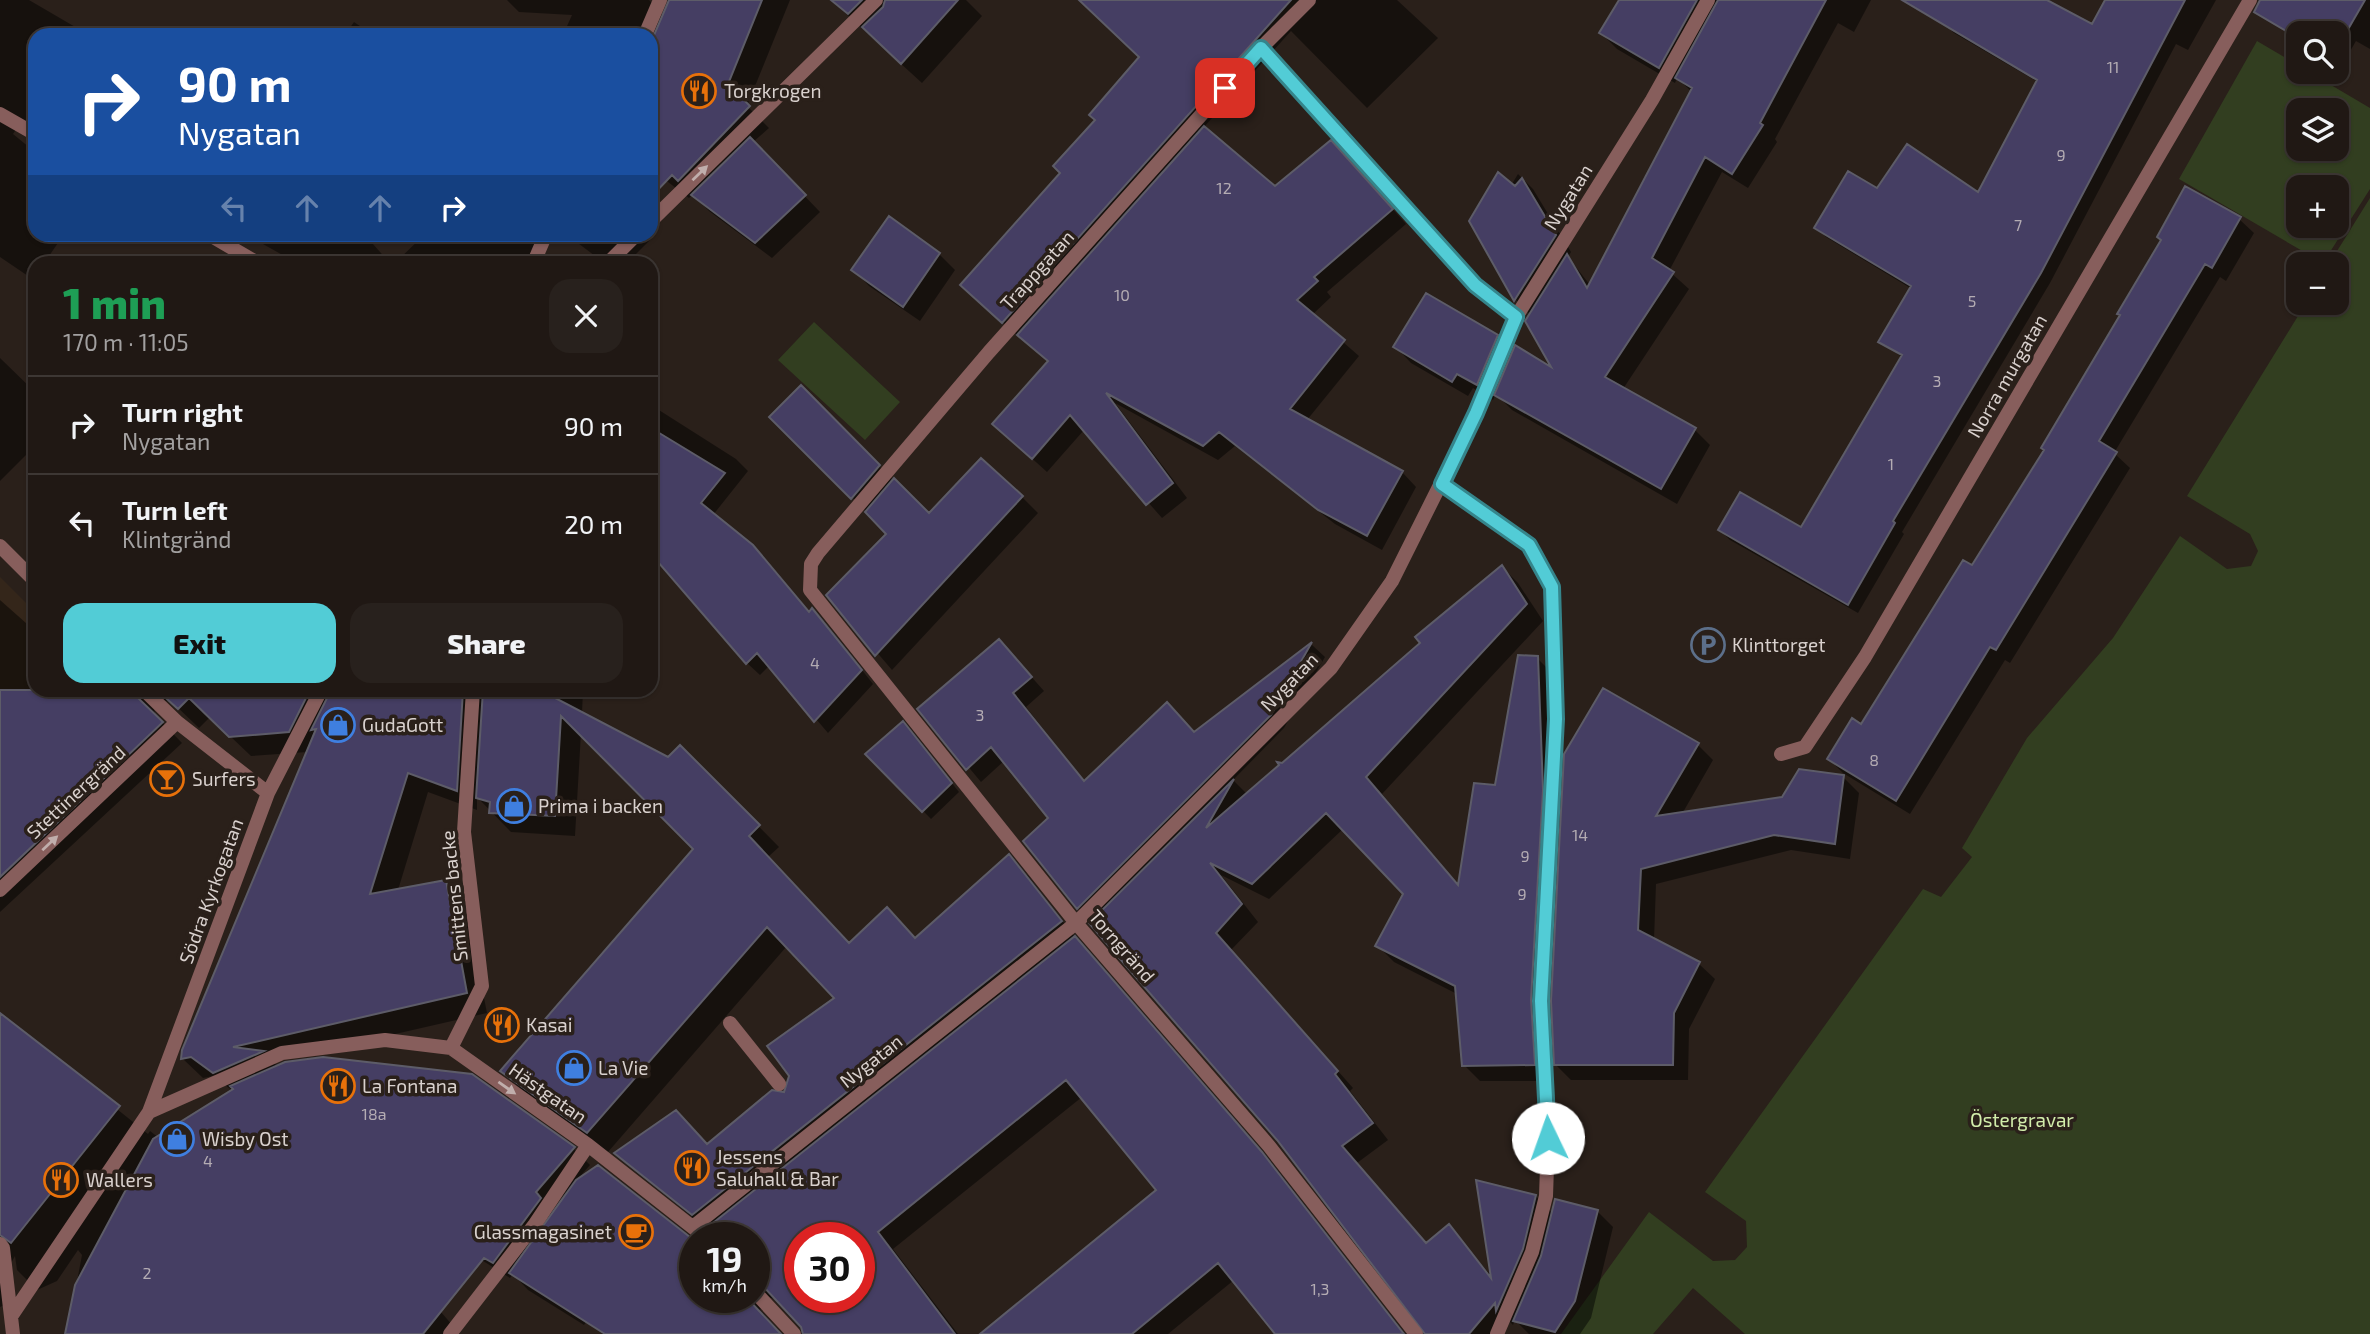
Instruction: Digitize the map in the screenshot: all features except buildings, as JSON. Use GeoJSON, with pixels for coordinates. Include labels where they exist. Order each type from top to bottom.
{"type":"FeatureCollection","features":[{"type":"Feature","properties":{"kind":"street"},"geometry":{"type":"LineString","coordinates":[[648,28],[660,0]]}},
{"type":"Feature","properties":{"kind":"street"},"geometry":{"type":"LineString","coordinates":[[658,214],[876,0]]}},
{"type":"Feature","properties":{"kind":"street","name":"Trappgatan"},"geometry":{"type":"LineString","coordinates":[[808,578],[818,553],[989,352],[1261,48],[1309,0]]}},
{"type":"Feature","properties":{"kind":"street","name":"Nygatan"},"geometry":{"type":"LineString","coordinates":[[699,1222],[811,1124],[1076,923],[1331,668],[1392,581],[1476,413],[1516,317],[1652,100],[1708,0]]}},
{"type":"Feature","properties":{"kind":"street","name":"Norra murgatan"},"geometry":{"type":"LineString","coordinates":[[1781,754],[1805,747],[1865,657],[2250,0]]}},
{"type":"Feature","properties":{"kind":"street"},"geometry":{"type":"LineString","coordinates":[[1261,48],[1475,285],[1516,317]]}},
{"type":"Feature","properties":{"kind":"street"},"geometry":{"type":"LineString","coordinates":[[0,114],[28,130]]}},
{"type":"Feature","properties":{"kind":"street"},"geometry":{"type":"LineString","coordinates":[[222,242],[246,256]]}},
{"type":"Feature","properties":{"kind":"street"},"geometry":{"type":"LineString","coordinates":[[615,256],[630,242]]}},
{"type":"Feature","properties":{"kind":"street"},"geometry":{"type":"LineString","coordinates":[[1442,484],[1529,545],[1552,587],[1554,614],[1556,719],[1541,1001],[1548,1138],[1546,1196],[1532,1252],[1497,1334]]}},
{"type":"Feature","properties":{"kind":"street"},"geometry":{"type":"LineString","coordinates":[[0,546],[28,574]]}},
{"type":"Feature","properties":{"kind":"street","name":"Torngränd"},"geometry":{"type":"LineString","coordinates":[[808,578],[810,590],[1076,923],[1269,1146],[1416,1334]]}},
{"type":"Feature","properties":{"kind":"street"},"geometry":{"type":"LineString","coordinates":[[151,697],[177,722],[268,793]]}},
{"type":"Feature","properties":{"kind":"street","name":"Södra Kyrkogatan"},"geometry":{"type":"LineString","coordinates":[[4,1317],[149,1112],[268,793],[317,697]]}},
{"type":"Feature","properties":{"kind":"street","name":"Smittens backe"},"geometry":{"type":"LineString","coordinates":[[451,1048],[482,986],[464,832],[473,697]]}},
{"type":"Feature","properties":{"kind":"street","name":"Stettinergränd"},"geometry":{"type":"LineString","coordinates":[[0,890],[177,722]]}},
{"type":"Feature","properties":{"kind":"street"},"geometry":{"type":"LineString","coordinates":[[730,1023],[779,1084]]}},
{"type":"Feature","properties":{"kind":"street","name":"Hästgatan"},"geometry":{"type":"LineString","coordinates":[[149,1112],[282,1053],[385,1040],[451,1048],[588,1145],[689,1222]]}},
{"type":"Feature","properties":{"kind":"street"},"geometry":{"type":"LineString","coordinates":[[450,1334],[535,1224],[588,1145]]}},
{"type":"Feature","properties":{"kind":"street"},"geometry":{"type":"LineString","coordinates":[[0,1244],[3,1248],[4,1317],[13,1334]]}},
{"type":"Feature","properties":{"kind":"street"},"geometry":{"type":"LineString","coordinates":[[770,1308],[794,1334]]}},
{"type":"Feature","properties":{"kind":"shaded area"},"geometry":{"type":"Polygon","coordinates":[[[0,577],[28,605],[28,697],[119,697],[153,731],[0,877],[0,577]]]}},
{"type":"Feature","properties":{"kind":"green space"},"geometry":{"type":"Polygon","coordinates":[[[2257,41],[2286,58],[2286,84],[2329,84],[2370,108],[2370,189],[2349,222],[2349,175],[2286,175],[2286,238],[2339,238],[2330,252],[2304,252],[2179,179],[2257,41]]]}},
{"type":"Feature","properties":{"kind":"green space","name":"Östergravar"},"geometry":{"type":"Polygon","coordinates":[[[2370,198],[2370,1334],[1745,1334],[1693,1288],[1653,1334],[1561,1334],[1649,1212],[1713,1261],[1735,1260],[1747,1247],[1746,1221],[1705,1192],[1923,889],[1941,897],[1972,857],[1962,848],[2027,738],[2113,638],[2180,536],[2227,569],[2251,566],[2258,551],[2250,534],[2187,496],[2299,315],[2349,315],[2349,252],[2336,252],[2345,238],[2349,238],[2349,232],[2370,198]]]}},
{"type":"Feature","properties":{"kind":"green space"},"geometry":{"type":"Polygon","coordinates":[[[814,322],[900,402],[865,440],[778,360],[814,322]]]}},
{"type":"Feature","properties":{"kind":"place","name":"Torgkrogen"},"geometry":{"type":"Point","coordinates":[699,91]}},
{"type":"Feature","properties":{"kind":"place","name":"Klinttorget"},"geometry":{"type":"Point","coordinates":[1708,645]}},
{"type":"Feature","properties":{"kind":"place","name":"GudaGott"},"geometry":{"type":"Point","coordinates":[338,725]}},
{"type":"Feature","properties":{"kind":"place","name":"Surfers"},"geometry":{"type":"Point","coordinates":[167,779]}},
{"type":"Feature","properties":{"kind":"place","name":"Prima i backen"},"geometry":{"type":"Point","coordinates":[514,806]}},
{"type":"Feature","properties":{"kind":"place","name":"Kasai"},"geometry":{"type":"Point","coordinates":[502,1025]}},
{"type":"Feature","properties":{"kind":"place","name":"La Vie"},"geometry":{"type":"Point","coordinates":[574,1068]}},
{"type":"Feature","properties":{"kind":"place","name":"La Fontana"},"geometry":{"type":"Point","coordinates":[338,1086]}},
{"type":"Feature","properties":{"kind":"place","name":"Wisby Ost"},"geometry":{"type":"Point","coordinates":[177,1139]}},
{"type":"Feature","properties":{"kind":"place","name":"Jessens Saluhall & Bar"},"geometry":{"type":"Point","coordinates":[692,1168]}},
{"type":"Feature","properties":{"kind":"place","name":"Wallers"},"geometry":{"type":"Point","coordinates":[61,1180]}},
{"type":"Feature","properties":{"kind":"place","name":"Glassmagasinet"},"geometry":{"type":"Point","coordinates":[636,1232]}},
{"type":"Feature","properties":{"kind":"route"},"geometry":{"type":"LineString","coordinates":[[1225,88],[1261,48],[1475,285],[1516,317],[1476,413],[1442,484],[1529,545],[1552,587],[1557,653],[1556,719],[1541,1001],[1548,1138]]}}]}
